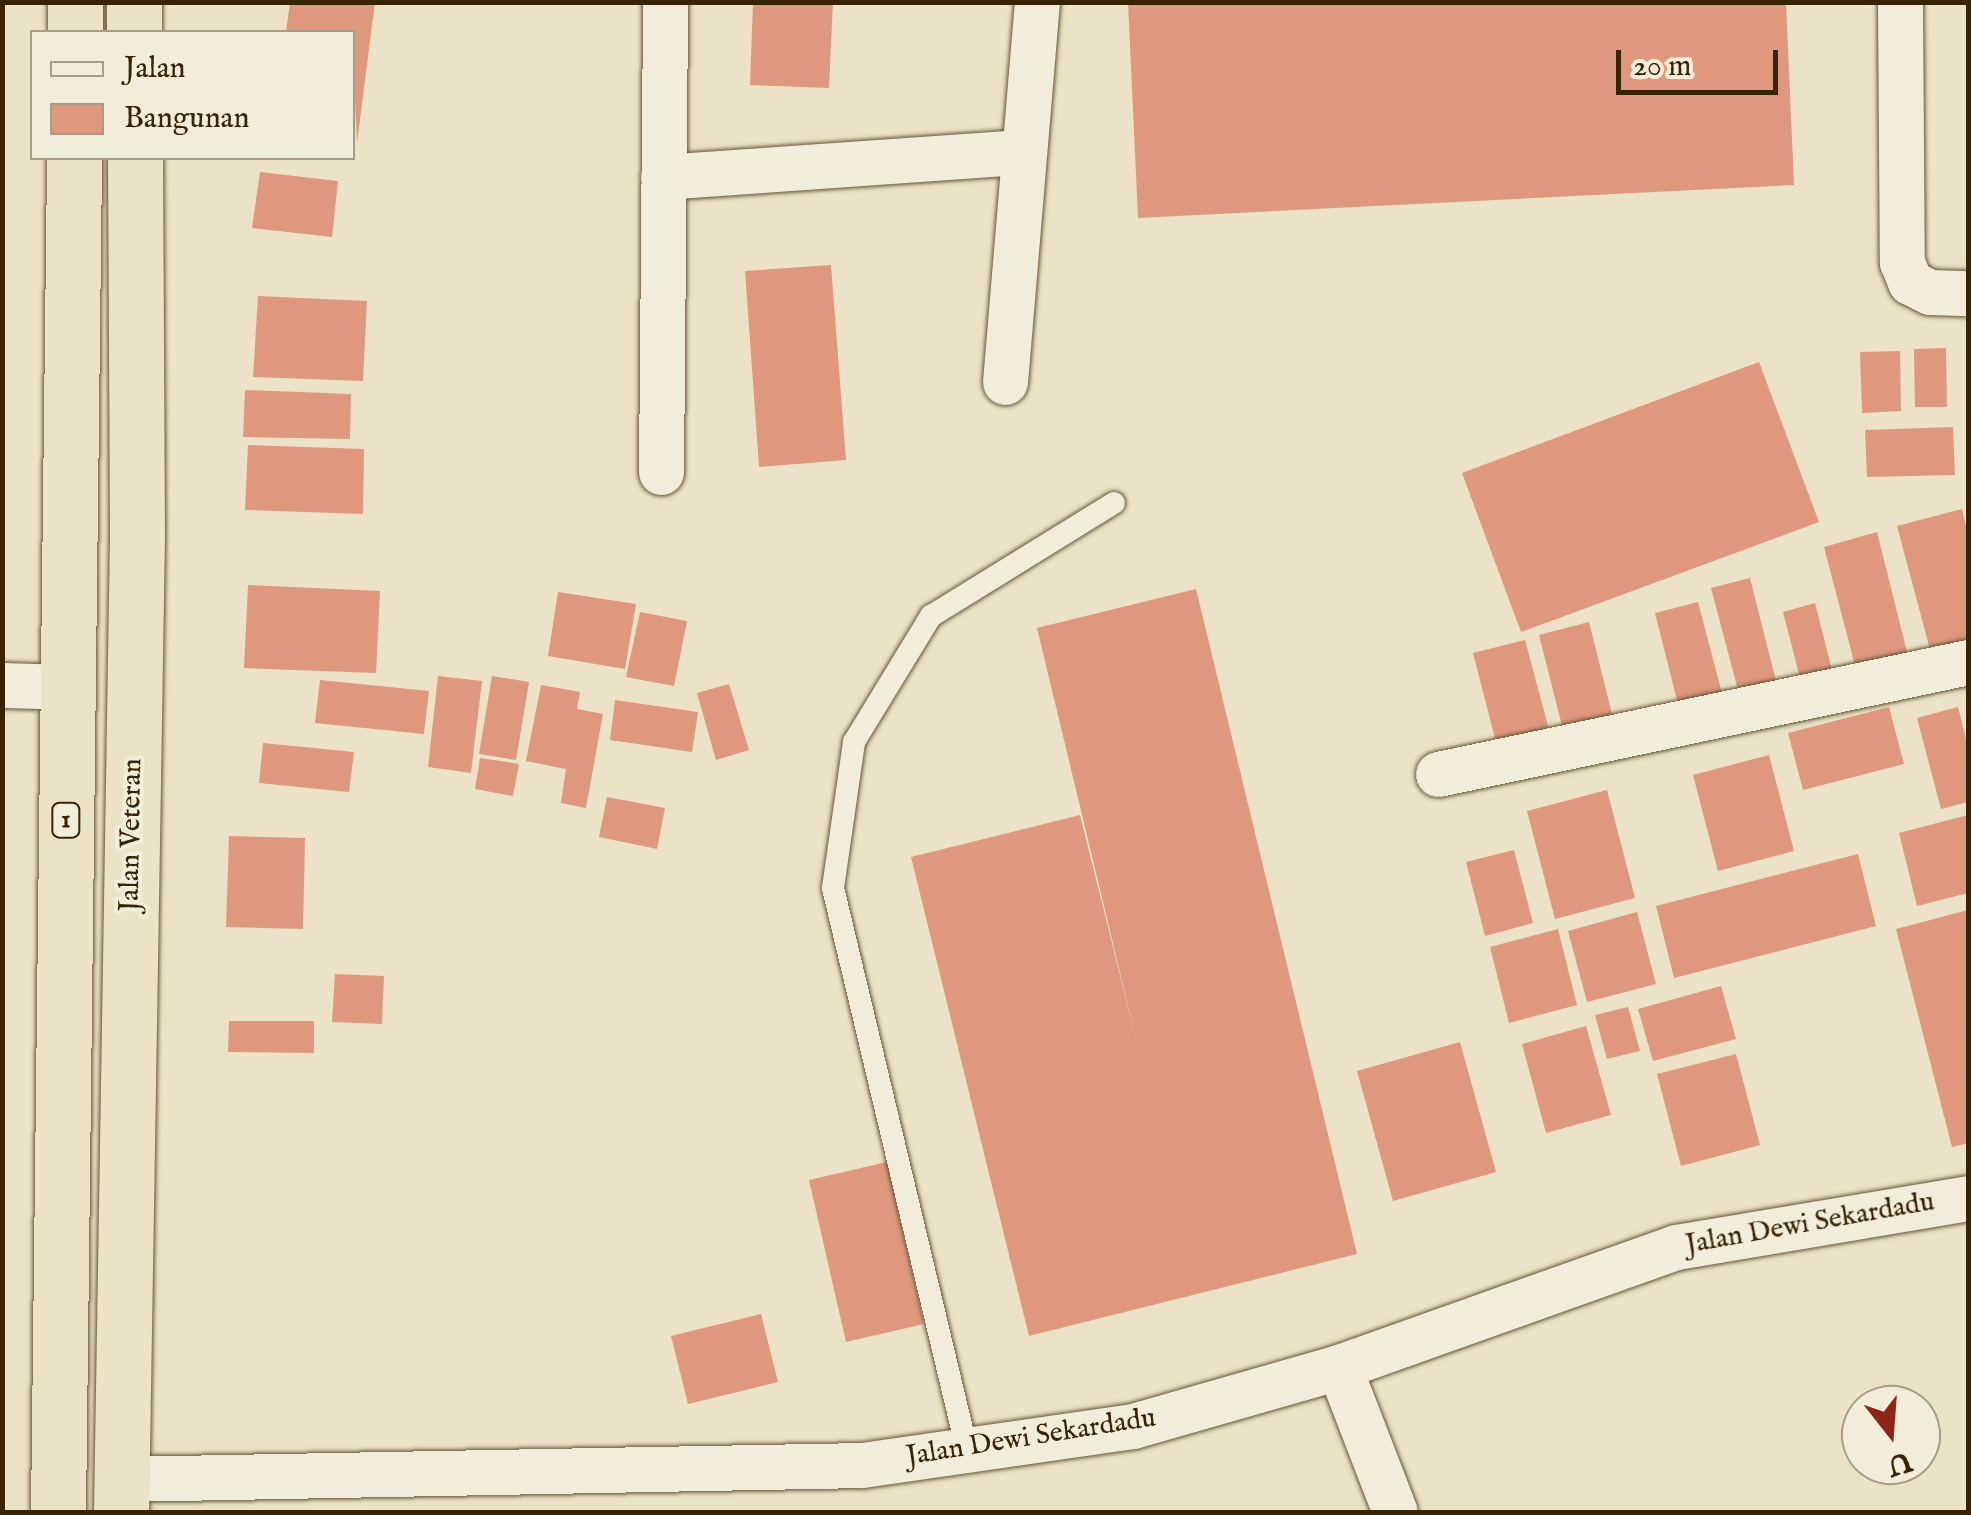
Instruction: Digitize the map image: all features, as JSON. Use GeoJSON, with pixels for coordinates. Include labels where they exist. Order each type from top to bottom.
{"type":"FeatureCollection","features":[{"type":"Feature","properties":{"kind":"highway"},"geometry":{"type":"LineString","coordinates":[[75,30],[76,2]]}},
{"type":"Feature","properties":{"kind":"highway"},"geometry":{"type":"LineString","coordinates":[[134,2],[134,30]]}},
{"type":"Feature","properties":{"kind":"highway","name":"1"},"geometry":{"type":"LineString","coordinates":[[58,1512],[74,160]]}},
{"type":"Feature","properties":{"kind":"highway","name":"Jalan Veteran"},"geometry":{"type":"LineString","coordinates":[[122,1496],[136,535],[135,160]]}},
{"type":"Feature","properties":{"kind":"street"},"geometry":{"type":"LineString","coordinates":[[661,472],[665,2]]}},
{"type":"Feature","properties":{"kind":"street"},"geometry":{"type":"LineString","coordinates":[[1005,382],[1021,152],[1037,2]]}},
{"type":"Feature","properties":{"kind":"street"},"geometry":{"type":"LineString","coordinates":[[1900,2],[1902,262],[1910,282],[1930,292],[1968,293]]}},
{"type":"Feature","properties":{"kind":"street"},"geometry":{"type":"LineString","coordinates":[[664,177],[1021,152]]}},
{"type":"Feature","properties":{"kind":"street"},"geometry":{"type":"LineString","coordinates":[[1438,774],[1968,662]]}},
{"type":"Feature","properties":{"kind":"street"},"geometry":{"type":"LineString","coordinates":[[2,685],[68,686]]}},
{"type":"Feature","properties":{"kind":"street","name":"Jalan Dewi Sekardadu"},"geometry":{"type":"LineString","coordinates":[[122,1496],[862,1466],[1133,1426],[1340,1368],[1676,1246],[1968,1198]]}},
{"type":"Feature","properties":{"kind":"street"},"geometry":{"type":"LineString","coordinates":[[1340,1368],[1395,1512]]}},
{"type":"Feature","properties":{"kind":"lane"},"geometry":{"type":"LineString","coordinates":[[966,1450],[833,888],[854,742],[931,616],[1114,503]]}},
{"type":"Feature","properties":{"kind":"building"},"geometry":{"type":"Polygon","coordinates":[[[290,2],[375,2],[357,143],[355,30],[286,30],[290,2]]]}},
{"type":"Feature","properties":{"kind":"building"},"geometry":{"type":"Polygon","coordinates":[[[753,2],[833,2],[829,88],[750,85],[753,2]]]}},
{"type":"Feature","properties":{"kind":"building"},"geometry":{"type":"Polygon","coordinates":[[[1128,2],[1786,2],[1794,185],[1138,218],[1128,2]]]}},
{"type":"Feature","properties":{"kind":"building"},"geometry":{"type":"Polygon","coordinates":[[[260,172],[338,181],[332,237],[252,228],[260,172]]]}},
{"type":"Feature","properties":{"kind":"building"},"geometry":{"type":"Polygon","coordinates":[[[831,265],[846,460],[759,467],[745,271],[831,265]]]}},
{"type":"Feature","properties":{"kind":"building"},"geometry":{"type":"Polygon","coordinates":[[[258,296],[367,301],[363,381],[253,377],[258,296]]]}},
{"type":"Feature","properties":{"kind":"building"},"geometry":{"type":"Polygon","coordinates":[[[1946,348],[1947,407],[1915,407],[1914,349],[1946,348]]]}},
{"type":"Feature","properties":{"kind":"building"},"geometry":{"type":"Polygon","coordinates":[[[1900,351],[1901,411],[1862,413],[1860,352],[1900,351]]]}},
{"type":"Feature","properties":{"kind":"building"},"geometry":{"type":"Polygon","coordinates":[[[1759,362],[1819,522],[1521,632],[1462,473],[1759,362]]]}},
{"type":"Feature","properties":{"kind":"building"},"geometry":{"type":"Polygon","coordinates":[[[245,390],[351,394],[350,439],[243,437],[245,390]]]}},
{"type":"Feature","properties":{"kind":"building"},"geometry":{"type":"Polygon","coordinates":[[[1953,427],[1955,475],[1867,477],[1865,430],[1953,427]]]}},
{"type":"Feature","properties":{"kind":"building"},"geometry":{"type":"Polygon","coordinates":[[[248,445],[364,449],[363,514],[245,510],[248,445]]]}},
{"type":"Feature","properties":{"kind":"building"},"geometry":{"type":"Polygon","coordinates":[[[1962,509],[1968,535],[1968,647],[1932,657],[1897,526],[1962,509]]]}},
{"type":"Feature","properties":{"kind":"building"},"geometry":{"type":"Polygon","coordinates":[[[1877,532],[1909,660],[1857,673],[1824,547],[1877,532]]]}},
{"type":"Feature","properties":{"kind":"building"},"geometry":{"type":"Polygon","coordinates":[[[1750,578],[1777,685],[1739,694],[1711,588],[1750,578]]]}},
{"type":"Feature","properties":{"kind":"building"},"geometry":{"type":"Polygon","coordinates":[[[248,585],[380,591],[376,673],[244,668],[248,585]]]}},
{"type":"Feature","properties":{"kind":"building"},"geometry":{"type":"Polygon","coordinates":[[[1196,589],[1357,1254],[1029,1336],[911,857],[1080,815],[1137,1043],[1037,628],[1196,589]]]}},
{"type":"Feature","properties":{"kind":"building"},"geometry":{"type":"Polygon","coordinates":[[[558,592],[636,604],[625,669],[548,656],[558,592]]]}},
{"type":"Feature","properties":{"kind":"building"},"geometry":{"type":"Polygon","coordinates":[[[1698,602],[1723,697],[1679,708],[1655,613],[1698,602]]]}},
{"type":"Feature","properties":{"kind":"building"},"geometry":{"type":"Polygon","coordinates":[[[1815,603],[1834,678],[1802,686],[1783,612],[1815,603]]]}},
{"type":"Feature","properties":{"kind":"building"},"geometry":{"type":"Polygon","coordinates":[[[640,612],[687,621],[674,686],[626,677],[640,612]]]}},
{"type":"Feature","properties":{"kind":"building"},"geometry":{"type":"Polygon","coordinates":[[[1589,622],[1613,718],[1563,730],[1539,635],[1589,622]]]}},
{"type":"Feature","properties":{"kind":"building"},"geometry":{"type":"Polygon","coordinates":[[[1525,640],[1551,737],[1498,750],[1473,653],[1525,640]]]}},
{"type":"Feature","properties":{"kind":"building"},"geometry":{"type":"Polygon","coordinates":[[[438,676],[482,681],[471,773],[428,767],[438,676]]]}},
{"type":"Feature","properties":{"kind":"building"},"geometry":{"type":"Polygon","coordinates":[[[492,676],[529,682],[516,760],[479,754],[492,676]]]}},
{"type":"Feature","properties":{"kind":"building"},"geometry":{"type":"Polygon","coordinates":[[[320,680],[429,691],[424,734],[315,723],[320,680]]]}},
{"type":"Feature","properties":{"kind":"building"},"geometry":{"type":"Polygon","coordinates":[[[729,684],[749,750],[716,760],[697,693],[729,684]]]}},
{"type":"Feature","properties":{"kind":"building"},"geometry":{"type":"Polygon","coordinates":[[[541,685],[580,692],[577,709],[603,714],[586,808],[561,803],[566,769],[526,761],[541,685]]]}},
{"type":"Feature","properties":{"kind":"building"},"geometry":{"type":"Polygon","coordinates":[[[615,700],[698,712],[692,752],[610,740],[615,700]]]}},
{"type":"Feature","properties":{"kind":"building"},"geometry":{"type":"Polygon","coordinates":[[[1889,707],[1904,764],[1803,790],[1788,733],[1889,707]]]}},
{"type":"Feature","properties":{"kind":"building"},"geometry":{"type":"Polygon","coordinates":[[[1958,707],[1968,747],[1968,802],[1941,809],[1917,718],[1958,707]]]}},
{"type":"Feature","properties":{"kind":"building"},"geometry":{"type":"Polygon","coordinates":[[[263,743],[354,752],[349,792],[259,783],[263,743]]]}},
{"type":"Feature","properties":{"kind":"building"},"geometry":{"type":"Polygon","coordinates":[[[1769,755],[1794,851],[1718,871],[1693,775],[1769,755]]]}},
{"type":"Feature","properties":{"kind":"building"},"geometry":{"type":"Polygon","coordinates":[[[480,758],[519,764],[513,796],[475,789],[480,758]]]}},
{"type":"Feature","properties":{"kind":"building"},"geometry":{"type":"Polygon","coordinates":[[[1607,790],[1635,898],[1555,919],[1527,811],[1607,790]]]}},
{"type":"Feature","properties":{"kind":"building"},"geometry":{"type":"Polygon","coordinates":[[[607,797],[665,808],[657,849],[599,837],[607,797]]]}},
{"type":"Feature","properties":{"kind":"building"},"geometry":{"type":"Polygon","coordinates":[[[1968,815],[1968,893],[1917,906],[1899,833],[1968,815]]]}},
{"type":"Feature","properties":{"kind":"building"},"geometry":{"type":"Polygon","coordinates":[[[229,836],[305,838],[303,929],[226,927],[229,836]]]}},
{"type":"Feature","properties":{"kind":"building"},"geometry":{"type":"Polygon","coordinates":[[[1514,850],[1533,923],[1485,936],[1466,862],[1514,850]]]}},
{"type":"Feature","properties":{"kind":"building"},"geometry":{"type":"Polygon","coordinates":[[[1858,854],[1876,926],[1674,978],[1656,906],[1858,854]]]}},
{"type":"Feature","properties":{"kind":"building"},"geometry":{"type":"Polygon","coordinates":[[[1968,910],[1968,1143],[1952,1147],[1896,929],[1968,910]]]}},
{"type":"Feature","properties":{"kind":"building"},"geometry":{"type":"Polygon","coordinates":[[[1637,912],[1656,984],[1587,1002],[1568,931],[1637,912]]]}},
{"type":"Feature","properties":{"kind":"building"},"geometry":{"type":"Polygon","coordinates":[[[1558,929],[1577,1005],[1509,1023],[1490,947],[1558,929]]]}},
{"type":"Feature","properties":{"kind":"building"},"geometry":{"type":"Polygon","coordinates":[[[335,974],[384,976],[382,1024],[332,1022],[335,974]]]}},
{"type":"Feature","properties":{"kind":"building"},"geometry":{"type":"Polygon","coordinates":[[[1721,986],[1736,1039],[1653,1061],[1638,1009],[1721,986]]]}},
{"type":"Feature","properties":{"kind":"building"},"geometry":{"type":"Polygon","coordinates":[[[1628,1007],[1640,1051],[1607,1059],[1595,1015],[1628,1007]]]}},
{"type":"Feature","properties":{"kind":"building"},"geometry":{"type":"Polygon","coordinates":[[[229,1021],[314,1021],[314,1053],[228,1052],[229,1021]]]}},
{"type":"Feature","properties":{"kind":"building"},"geometry":{"type":"Polygon","coordinates":[[[1586,1026],[1611,1115],[1546,1133],[1522,1044],[1586,1026]]]}},
{"type":"Feature","properties":{"kind":"building"},"geometry":{"type":"Polygon","coordinates":[[[1460,1042],[1496,1172],[1393,1201],[1357,1071],[1460,1042]]]}},
{"type":"Feature","properties":{"kind":"building"},"geometry":{"type":"Polygon","coordinates":[[[1736,1054],[1760,1145],[1681,1166],[1657,1074],[1736,1054]]]}},
{"type":"Feature","properties":{"kind":"building"},"geometry":{"type":"Polygon","coordinates":[[[887,1162],[924,1324],[846,1342],[809,1180],[887,1162]]]}},
{"type":"Feature","properties":{"kind":"building"},"geometry":{"type":"Polygon","coordinates":[[[761,1314],[778,1382],[688,1404],[671,1336],[761,1314]]]}}]}
